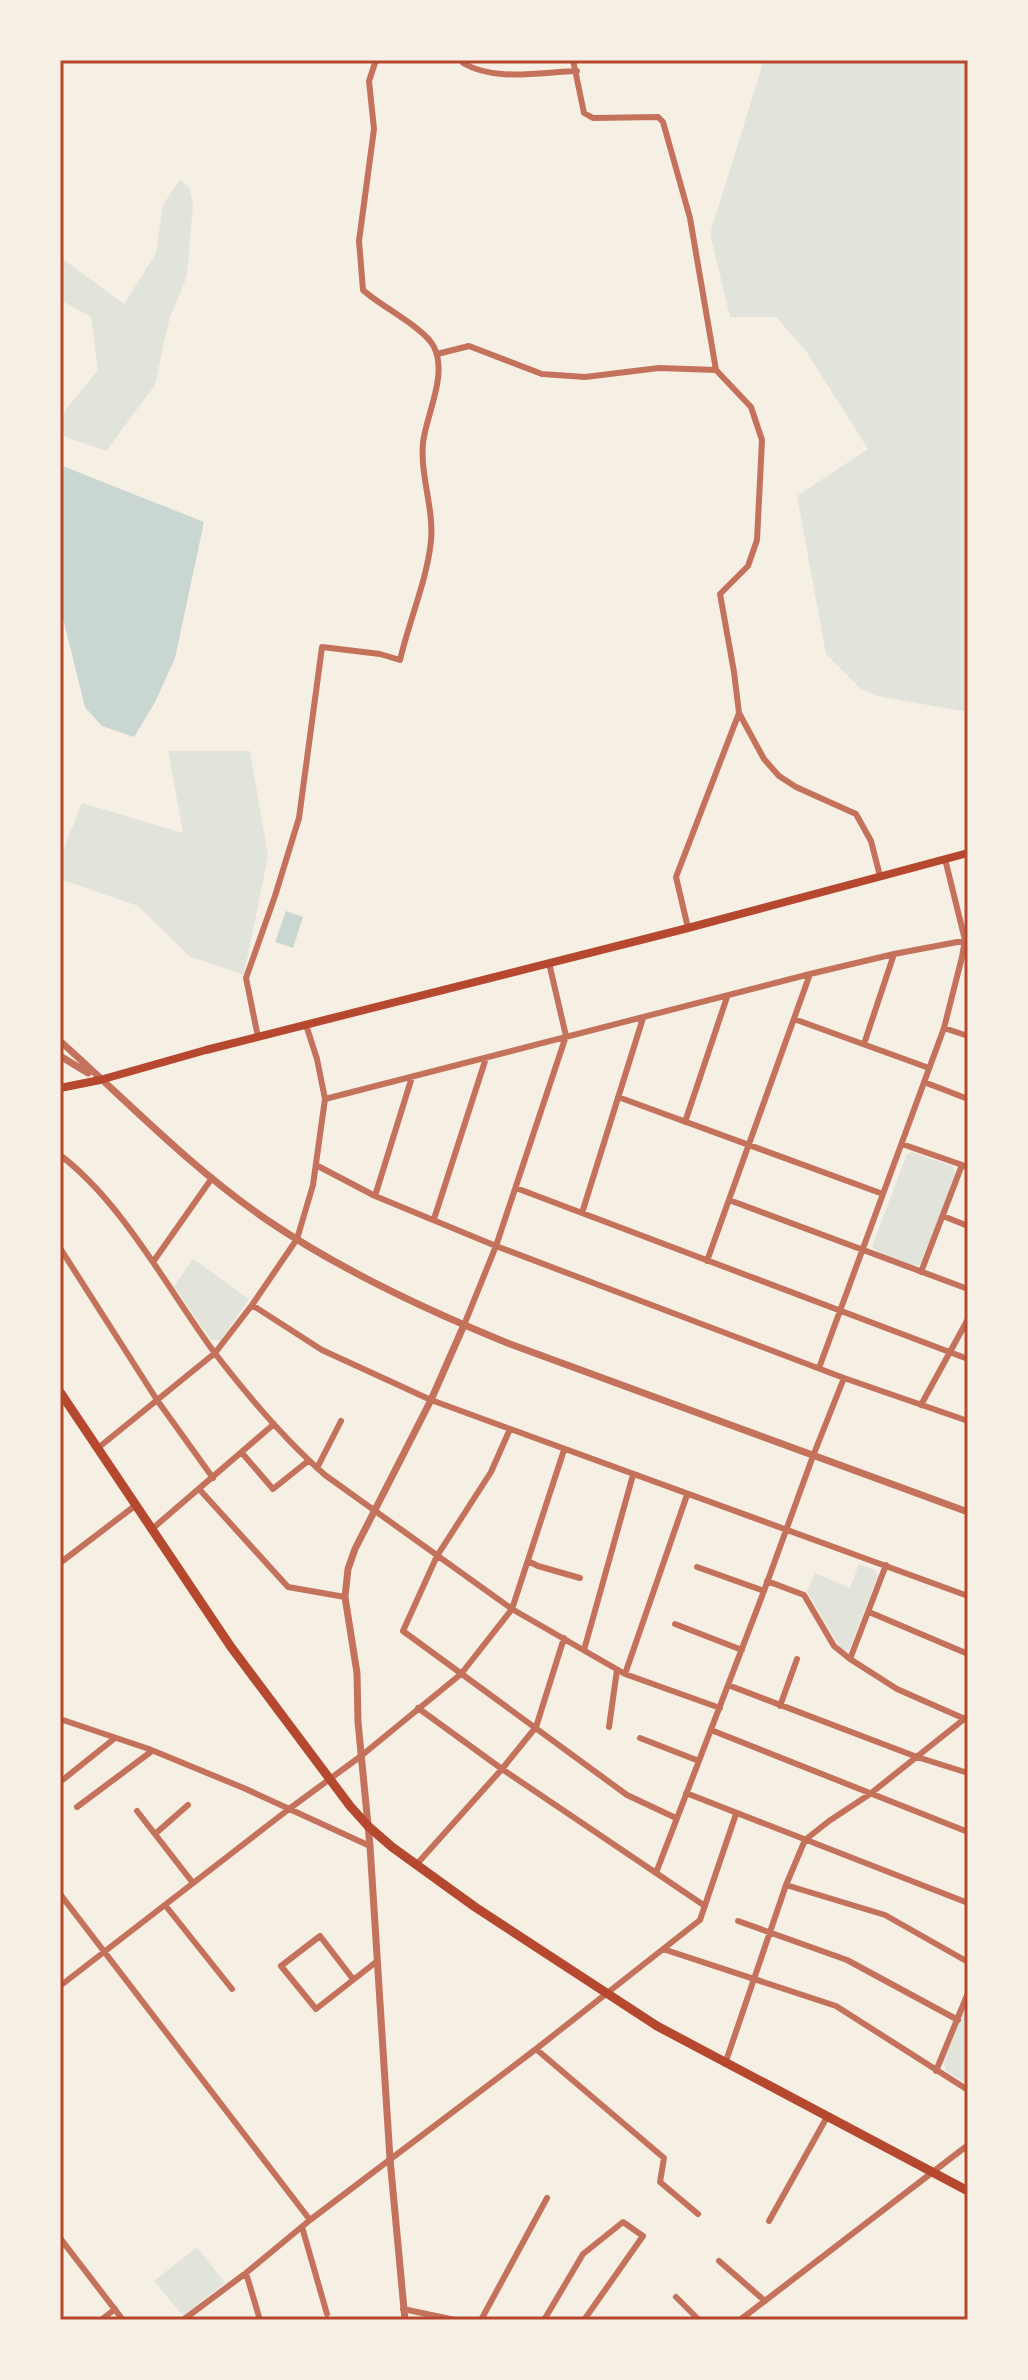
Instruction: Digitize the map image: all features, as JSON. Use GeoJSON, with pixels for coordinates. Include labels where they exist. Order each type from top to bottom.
{"type":"FeatureCollection","features":[{"type":"Feature","properties":{"kind":"highway"},"geometry":{"type":"LineString","coordinates":[[60,1392],[231,1647],[368,1826],[475,1907],[657,2026],[968,2191]]}},
{"type":"Feature","properties":{"kind":"main road"},"geometry":{"type":"LineString","coordinates":[[60,1088],[688,928],[968,853]]}},
{"type":"Feature","properties":{"kind":"street"},"geometry":{"type":"LineString","coordinates":[[258,1037],[246,978],[299,818],[322,647],[380,654],[400,660],[431,541],[423,442],[437,389],[437,354],[432,342],[363,290],[359,241],[374,129],[369,81],[376,60]]}},
{"type":"Feature","properties":{"kind":"street"},"geometry":{"type":"LineString","coordinates":[[462,60],[473,69],[493,74],[577,71]]}},
{"type":"Feature","properties":{"kind":"street"},"geometry":{"type":"LineString","coordinates":[[573,60],[584,113],[593,118],[658,117],[663,122],[690,218],[716,370],[751,407],[762,440],[757,540],[748,566],[720,594],[739,713],[764,759],[779,776],[805,792],[856,814],[871,841],[880,876]]}},
{"type":"Feature","properties":{"kind":"street"},"geometry":{"type":"LineString","coordinates":[[437,354],[469,346],[542,374],[585,377],[659,368],[716,370]]}},
{"type":"Feature","properties":{"kind":"street"},"geometry":{"type":"LineString","coordinates":[[688,928],[676,877],[739,713]]}},
{"type":"Feature","properties":{"kind":"street"},"geometry":{"type":"LineString","coordinates":[[819,1368],[944,1028],[966,940],[945,859]]}},
{"type":"Feature","properties":{"kind":"street"},"geometry":{"type":"LineString","coordinates":[[325,1099],[810,974],[966,940]]}},
{"type":"Feature","properties":{"kind":"street"},"geometry":{"type":"LineString","coordinates":[[864,1044],[894,954]]}},
{"type":"Feature","properties":{"kind":"street"},"geometry":{"type":"LineString","coordinates":[[405,2320],[390,2159],[357,1673],[345,1597],[351,1558],[431,1400],[496,1246],[566,1036],[549,963]]}},
{"type":"Feature","properties":{"kind":"street"},"geometry":{"type":"LineString","coordinates":[[707,1261],[810,974]]}},
{"type":"Feature","properties":{"kind":"street"},"geometry":{"type":"LineString","coordinates":[[685,1122],[727,997]]}},
{"type":"Feature","properties":{"kind":"street"},"geometry":{"type":"LineString","coordinates":[[582,1213],[643,1018]]}},
{"type":"Feature","properties":{"kind":"street"},"geometry":{"type":"LineString","coordinates":[[794,1019],[929,1068]]}},
{"type":"Feature","properties":{"kind":"street"},"geometry":{"type":"LineString","coordinates":[[98,1448],[215,1353],[297,1239],[316,1165],[325,1099],[306,1025]]}},
{"type":"Feature","properties":{"kind":"street"},"geometry":{"type":"LineString","coordinates":[[944,1028],[968,1036]]}},
{"type":"Feature","properties":{"kind":"street"},"geometry":{"type":"LineString","coordinates":[[60,1041],[168,1142],[267,1220],[382,1286],[464,1325],[968,1512]]}},
{"type":"Feature","properties":{"kind":"street"},"geometry":{"type":"LineString","coordinates":[[60,1056],[100,1080]]}},
{"type":"Feature","properties":{"kind":"street"},"geometry":{"type":"LineString","coordinates":[[434,1219],[486,1058]]}},
{"type":"Feature","properties":{"kind":"street"},"geometry":{"type":"LineString","coordinates":[[375,1196],[412,1077]]}},
{"type":"Feature","properties":{"kind":"street"},"geometry":{"type":"LineString","coordinates":[[924,1082],[968,1099]]}},
{"type":"Feature","properties":{"kind":"street"},"geometry":{"type":"LineString","coordinates":[[618,1097],[883,1194]]}},
{"type":"Feature","properties":{"kind":"street"},"geometry":{"type":"LineString","coordinates":[[902,1144],[965,1166],[921,1272]]}},
{"type":"Feature","properties":{"kind":"street"},"geometry":{"type":"LineString","coordinates":[[60,1155],[95,1186],[153,1262],[215,1353],[308,1461],[512,1609],[625,1674],[720,1708]]}},
{"type":"Feature","properties":{"kind":"street"},"geometry":{"type":"LineString","coordinates":[[316,1165],[375,1196],[496,1246],[844,1378],[968,1421]]}},
{"type":"Feature","properties":{"kind":"street"},"geometry":{"type":"LineString","coordinates":[[153,1262],[212,1178]]}},
{"type":"Feature","properties":{"kind":"street"},"geometry":{"type":"LineString","coordinates":[[516,1188],[968,1359]]}},
{"type":"Feature","properties":{"kind":"street"},"geometry":{"type":"LineString","coordinates":[[729,1200],[968,1289]]}},
{"type":"Feature","properties":{"kind":"street"},"geometry":{"type":"LineString","coordinates":[[943,1216],[968,1226]]}},
{"type":"Feature","properties":{"kind":"street"},"geometry":{"type":"LineString","coordinates":[[60,1248],[157,1400],[213,1478]]}},
{"type":"Feature","properties":{"kind":"street"},"geometry":{"type":"LineString","coordinates":[[252,1305],[322,1350],[431,1400],[968,1596]]}},
{"type":"Feature","properties":{"kind":"street"},"geometry":{"type":"LineString","coordinates":[[921,1405],[968,1319]]}},
{"type":"Feature","properties":{"kind":"street"},"geometry":{"type":"LineString","coordinates":[[656,1873],[844,1378]]}},
{"type":"Feature","properties":{"kind":"street"},"geometry":{"type":"LineString","coordinates":[[317,1468],[341,1421]]}},
{"type":"Feature","properties":{"kind":"street"},"geometry":{"type":"LineString","coordinates":[[152,1529],[274,1424]]}},
{"type":"Feature","properties":{"kind":"street"},"geometry":{"type":"LineString","coordinates":[[510,1429],[491,1472],[437,1556],[403,1631],[627,1795],[676,1818]]}},
{"type":"Feature","properties":{"kind":"street"},"geometry":{"type":"LineString","coordinates":[[60,1986],[361,1756],[461,1674],[512,1609],[564,1450]]}},
{"type":"Feature","properties":{"kind":"street"},"geometry":{"type":"LineString","coordinates":[[242,1453],[273,1489],[308,1461]]}},
{"type":"Feature","properties":{"kind":"street"},"geometry":{"type":"LineString","coordinates":[[584,1650],[633,1475]]}},
{"type":"Feature","properties":{"kind":"street"},"geometry":{"type":"LineString","coordinates":[[200,1490],[288,1587],[345,1597]]}},
{"type":"Feature","properties":{"kind":"street"},"geometry":{"type":"LineString","coordinates":[[625,1674],[687,1495]]}},
{"type":"Feature","properties":{"kind":"street"},"geometry":{"type":"LineString","coordinates":[[60,1563],[136,1505]]}},
{"type":"Feature","properties":{"kind":"street"},"geometry":{"type":"LineString","coordinates":[[528,1561],[580,1578]]}},
{"type":"Feature","properties":{"kind":"street"},"geometry":{"type":"LineString","coordinates":[[850,1659],[886,1565]]}},
{"type":"Feature","properties":{"kind":"street"},"geometry":{"type":"LineString","coordinates":[[697,1567],[764,1591]]}},
{"type":"Feature","properties":{"kind":"street"},"geometry":{"type":"LineString","coordinates":[[725,2064],[786,1885],[805,1840],[967,1718],[897,1689],[850,1659],[834,1646],[804,1595],[767,1581]]}},
{"type":"Feature","properties":{"kind":"street"},"geometry":{"type":"LineString","coordinates":[[869,1612],[968,1654]]}},
{"type":"Feature","properties":{"kind":"street"},"geometry":{"type":"LineString","coordinates":[[675,1624],[742,1650]]}},
{"type":"Feature","properties":{"kind":"street"},"geometry":{"type":"LineString","coordinates":[[416,1865],[536,1727],[564,1638]]}},
{"type":"Feature","properties":{"kind":"street"},"geometry":{"type":"LineString","coordinates":[[780,1706],[797,1659]]}},
{"type":"Feature","properties":{"kind":"street"},"geometry":{"type":"LineString","coordinates":[[609,1727],[617,1670]]}},
{"type":"Feature","properties":{"kind":"street"},"geometry":{"type":"LineString","coordinates":[[728,1685],[917,1757],[968,1773]]}},
{"type":"Feature","properties":{"kind":"street"},"geometry":{"type":"LineString","coordinates":[[418,1708],[502,1769],[705,1906]]}},
{"type":"Feature","properties":{"kind":"street"},"geometry":{"type":"LineString","coordinates":[[60,1719],[152,1751],[370,1846]]}},
{"type":"Feature","properties":{"kind":"street"},"geometry":{"type":"LineString","coordinates":[[711,1730],[968,1832]]}},
{"type":"Feature","properties":{"kind":"street"},"geometry":{"type":"LineString","coordinates":[[60,1782],[115,1738]]}},
{"type":"Feature","properties":{"kind":"street"},"geometry":{"type":"LineString","coordinates":[[640,1738],[699,1761]]}},
{"type":"Feature","properties":{"kind":"street"},"geometry":{"type":"LineString","coordinates":[[77,1807],[152,1751]]}},
{"type":"Feature","properties":{"kind":"street"},"geometry":{"type":"LineString","coordinates":[[686,1793],[968,1903]]}},
{"type":"Feature","properties":{"kind":"street"},"geometry":{"type":"LineString","coordinates":[[155,1834],[188,1805]]}},
{"type":"Feature","properties":{"kind":"street"},"geometry":{"type":"LineString","coordinates":[[137,1811],[193,1883]]}},
{"type":"Feature","properties":{"kind":"street"},"geometry":{"type":"LineString","coordinates":[[183,2320],[700,1920],[736,1814]]}},
{"type":"Feature","properties":{"kind":"street"},"geometry":{"type":"LineString","coordinates":[[786,1885],[885,1915],[968,1962]]}},
{"type":"Feature","properties":{"kind":"street"},"geometry":{"type":"LineString","coordinates":[[60,1894],[310,2220]]}},
{"type":"Feature","properties":{"kind":"street"},"geometry":{"type":"LineString","coordinates":[[165,1905],[232,1989]]}},
{"type":"Feature","properties":{"kind":"street"},"geometry":{"type":"LineString","coordinates":[[738,1921],[847,1960],[958,2020]]}},
{"type":"Feature","properties":{"kind":"street"},"geometry":{"type":"LineString","coordinates":[[353,1979],[320,1936],[281,1966],[316,2009],[376,1962]]}},
{"type":"Feature","properties":{"kind":"street"},"geometry":{"type":"LineString","coordinates":[[663,1949],[836,2006],[968,2090]]}},
{"type":"Feature","properties":{"kind":"street"},"geometry":{"type":"LineString","coordinates":[[936,2071],[968,1993]]}},
{"type":"Feature","properties":{"kind":"street"},"geometry":{"type":"LineString","coordinates":[[536,2049],[664,2158],[660,2182],[698,2214]]}},
{"type":"Feature","properties":{"kind":"street"},"geometry":{"type":"LineString","coordinates":[[769,2221],[827,2117]]}},
{"type":"Feature","properties":{"kind":"street"},"geometry":{"type":"LineString","coordinates":[[740,2320],[968,2145]]}},
{"type":"Feature","properties":{"kind":"street"},"geometry":{"type":"LineString","coordinates":[[481,2320],[547,2198]]}},
{"type":"Feature","properties":{"kind":"street"},"geometry":{"type":"LineString","coordinates":[[544,2320],[583,2254],[623,2222],[643,2236],[584,2320]]}},
{"type":"Feature","properties":{"kind":"street"},"geometry":{"type":"LineString","coordinates":[[302,2227],[327,2314]]}},
{"type":"Feature","properties":{"kind":"street"},"geometry":{"type":"LineString","coordinates":[[60,2238],[123,2320]]}},
{"type":"Feature","properties":{"kind":"street"},"geometry":{"type":"LineString","coordinates":[[719,2261],[765,2301]]}},
{"type":"Feature","properties":{"kind":"street"},"geometry":{"type":"LineString","coordinates":[[246,2273],[260,2320]]}},
{"type":"Feature","properties":{"kind":"street"},"geometry":{"type":"LineString","coordinates":[[676,2297],[699,2320]]}},
{"type":"Feature","properties":{"kind":"street"},"geometry":{"type":"LineString","coordinates":[[101,2320],[115,2309]]}},
{"type":"Feature","properties":{"kind":"street"},"geometry":{"type":"LineString","coordinates":[[403,2309],[455,2320]]}},
{"type":"Feature","properties":{"kind":"shaded area"},"geometry":{"type":"Polygon","coordinates":[[[764,60],[968,61],[968,712],[877,696],[860,688],[826,654],[797,496],[868,449],[806,351],[776,317],[730,317],[710,234],[764,60]]]}},
{"type":"Feature","properties":{"kind":"shaded area"},"geometry":{"type":"Polygon","coordinates":[[[180,179],[190,189],[193,204],[187,276],[169,320],[155,385],[106,451],[60,435],[60,417],[98,370],[91,317],[60,300],[60,257],[124,304],[156,253],[163,205],[180,179]]]}},
{"type":"Feature","properties":{"kind":"shaded area"},"geometry":{"type":"Polygon","coordinates":[[[60,465],[204,522],[175,658],[155,702],[134,737],[102,726],[85,707],[60,606],[60,465]]]}},
{"type":"Feature","properties":{"kind":"shaded area"},"geometry":{"type":"Polygon","coordinates":[[[168,751],[250,751],[268,856],[244,975],[189,956],[138,906],[60,879],[60,858],[82,803],[183,833],[168,751]]]}},
{"type":"Feature","properties":{"kind":"shaded area"},"geometry":{"type":"Polygon","coordinates":[[[286,911],[303,917],[293,948],[275,942],[286,911]]]}},
{"type":"Feature","properties":{"kind":"shaded area"},"geometry":{"type":"Polygon","coordinates":[[[912,1152],[952,1166],[956,1174],[920,1265],[902,1263],[872,1246],[907,1154],[912,1152]]]}},
{"type":"Feature","properties":{"kind":"shaded area"},"geometry":{"type":"Polygon","coordinates":[[[193,1259],[249,1299],[221,1340],[211,1340],[174,1286],[193,1259]]]}},
{"type":"Feature","properties":{"kind":"shaded area"},"geometry":{"type":"Polygon","coordinates":[[[859,1564],[875,1570],[878,1576],[849,1650],[842,1651],[807,1591],[815,1573],[850,1588],[859,1564]]]}},
{"type":"Feature","properties":{"kind":"shaded area"},"geometry":{"type":"Polygon","coordinates":[[[968,2000],[968,2084],[946,2071],[943,2062],[968,2000]]]}},
{"type":"Feature","properties":{"kind":"shaded area"},"geometry":{"type":"Polygon","coordinates":[[[197,2247],[225,2283],[183,2316],[154,2281],[197,2247]]]}}]}
